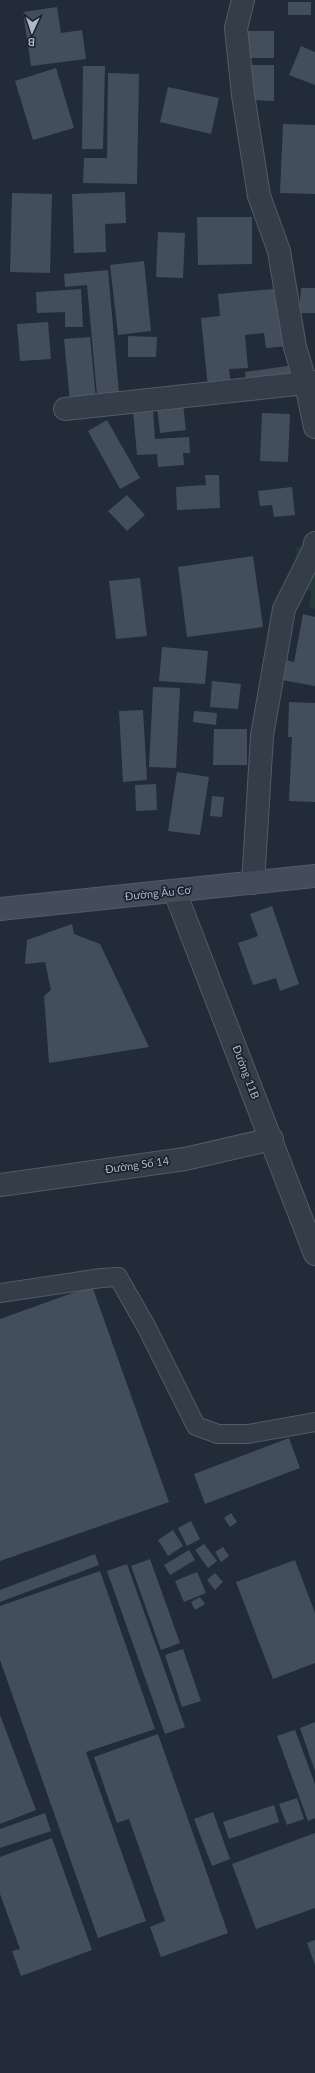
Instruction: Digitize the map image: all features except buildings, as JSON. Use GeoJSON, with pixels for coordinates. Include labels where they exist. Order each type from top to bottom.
{"type":"FeatureCollection","features":[{"type":"Feature","properties":{"kind":"main road","name":"Đường Âu Cơ"},"geometry":{"type":"LineString","coordinates":[[0,909],[175,892],[315,876]]}},
{"type":"Feature","properties":{"kind":"street"},"geometry":{"type":"LineString","coordinates":[[243,0],[236,28],[243,95],[258,188],[279,251],[295,347],[310,383],[315,427]]}},
{"type":"Feature","properties":{"kind":"street"},"geometry":{"type":"LineString","coordinates":[[65,409],[310,383]]}},
{"type":"Feature","properties":{"kind":"street"},"geometry":{"type":"LineString","coordinates":[[253,883],[262,736],[284,609],[314,549],[315,543]]}},
{"type":"Feature","properties":{"kind":"street","name":"Đường 11B"},"geometry":{"type":"LineString","coordinates":[[175,892],[272,1139],[315,1254]]}},
{"type":"Feature","properties":{"kind":"street","name":"Đường Số 14"},"geometry":{"type":"LineString","coordinates":[[0,1185],[185,1158],[272,1139]]}},
{"type":"Feature","properties":{"kind":"lane"},"geometry":{"type":"LineString","coordinates":[[0,1294],[101,1278],[118,1277],[146,1326],[196,1426],[218,1434],[248,1434],[315,1422]]}},
{"type":"Feature","properties":{"kind":"shaded area"},"geometry":{"type":"Polygon","coordinates":[[[313,543],[315,550],[315,609],[309,607],[311,591],[297,591],[296,548],[313,543]]]}}]}
